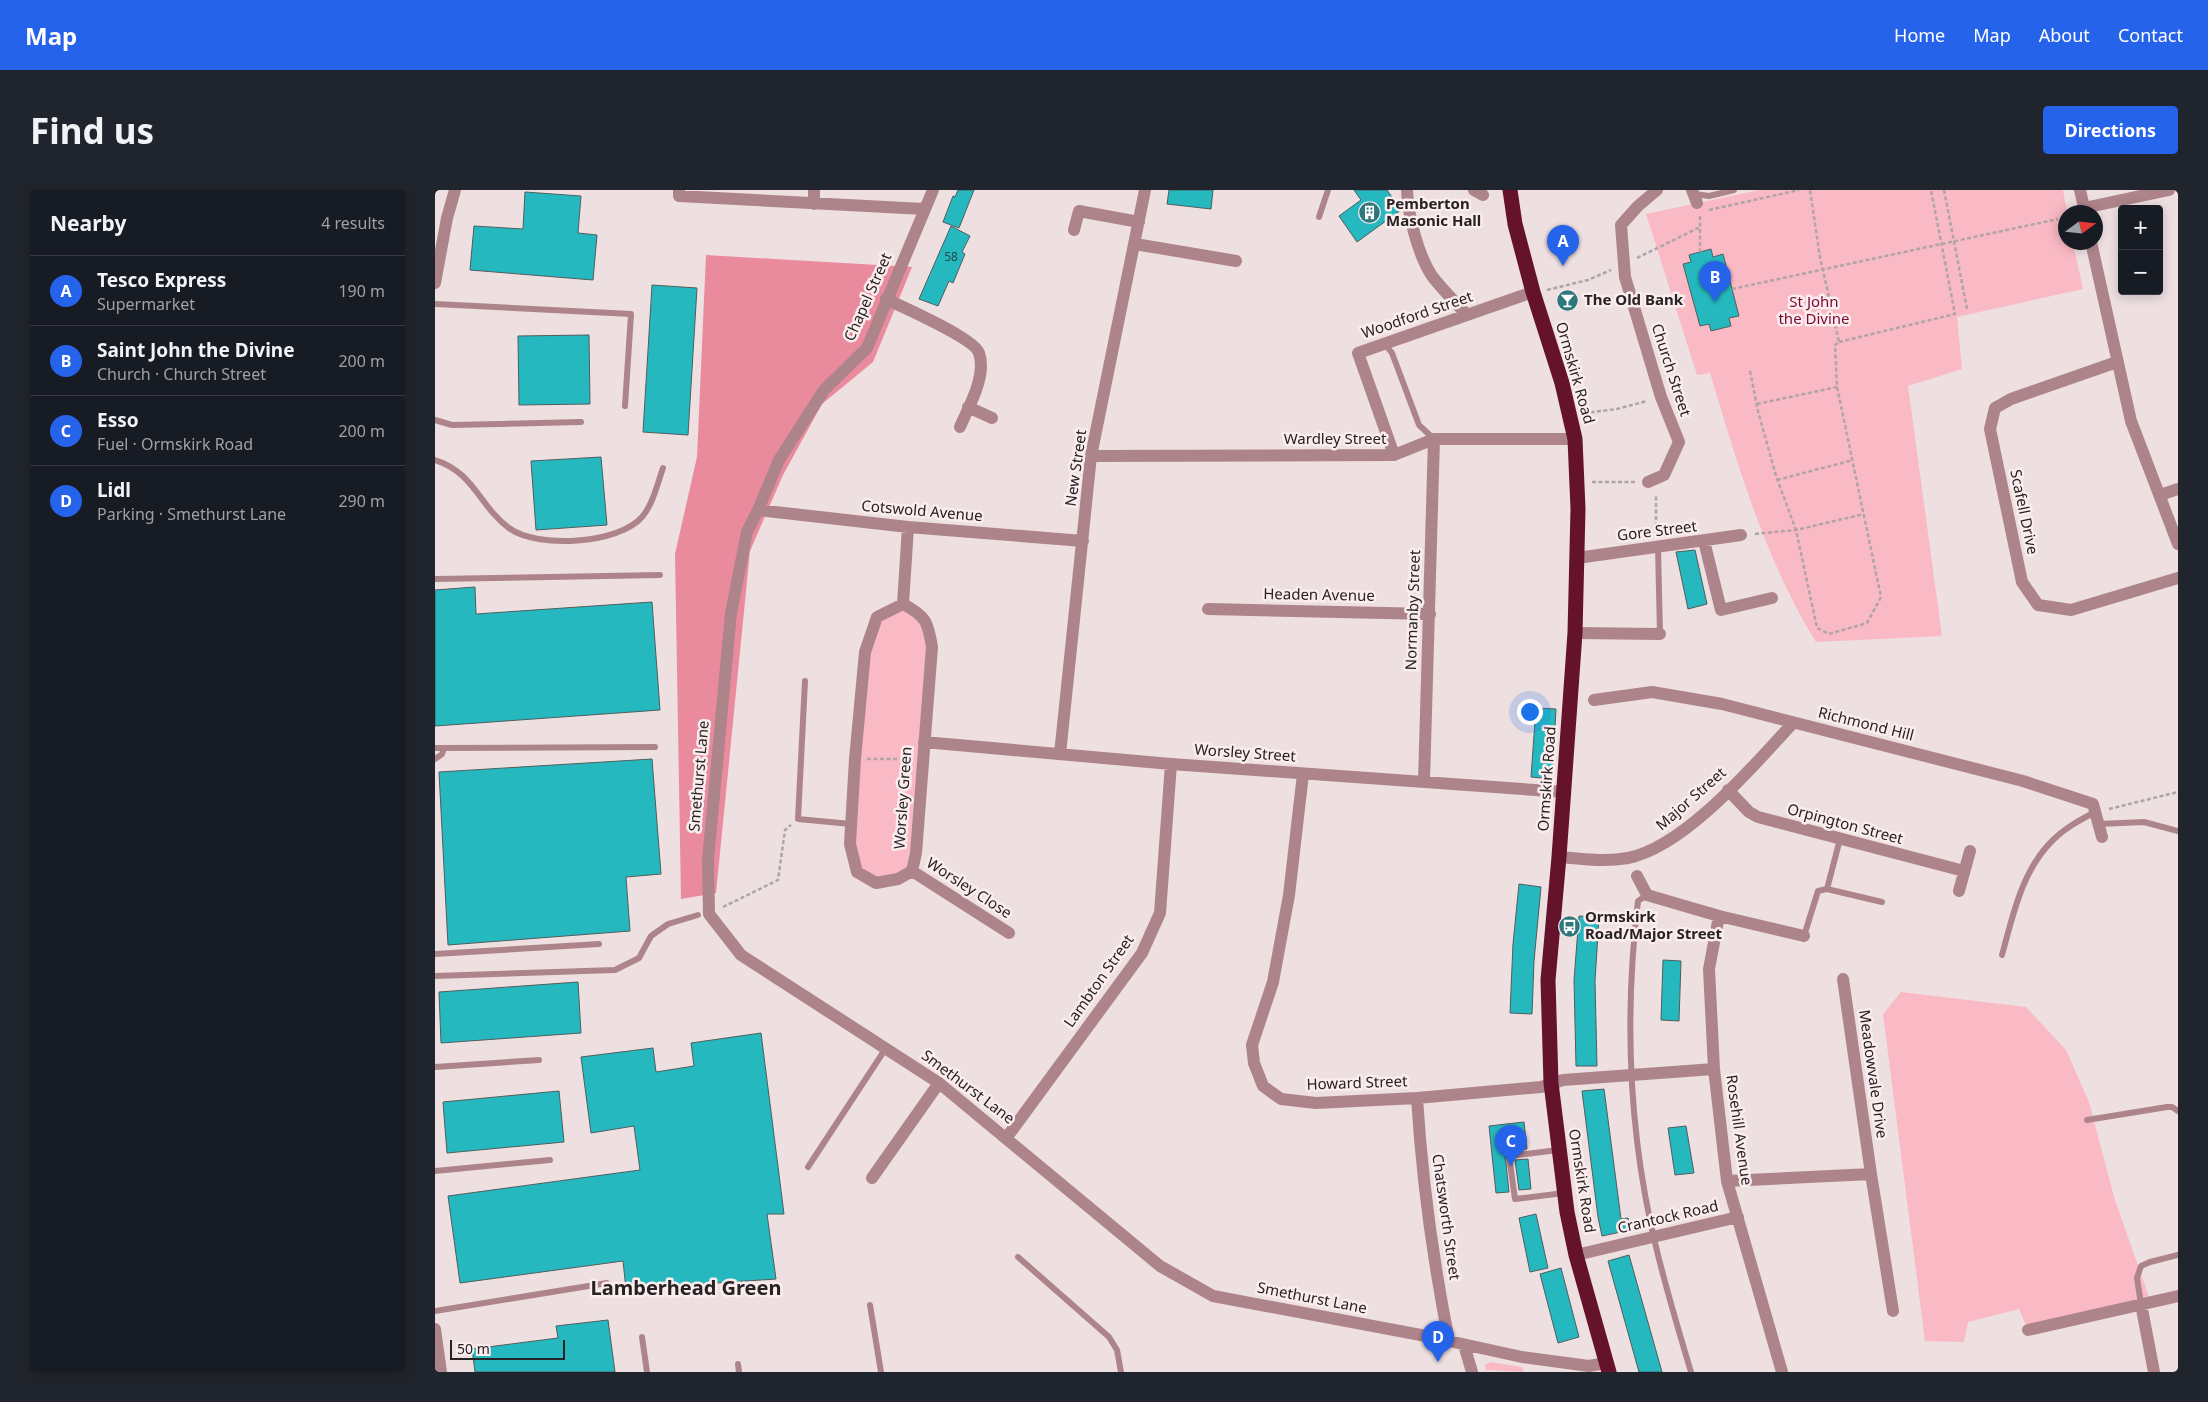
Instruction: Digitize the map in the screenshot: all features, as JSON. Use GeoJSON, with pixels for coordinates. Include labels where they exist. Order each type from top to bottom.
{"type":"FeatureCollection","features":[{"type":"Feature","properties":{"kind":"highway","name":"Ormskirk Road"},"geometry":{"type":"LineString","coordinates":[[1509,190],[1515,224],[1533,292],[1570,415],[1575,439],[1577,482],[1575,633],[1548,980],[1551,1083],[1564,1193],[1576,1255],[1607,1367]]}},
{"type":"Feature","properties":{"kind":"street"},"geometry":{"type":"LineString","coordinates":[[435,283],[447,218],[455,190]]}},
{"type":"Feature","properties":{"kind":"street"},"geometry":{"type":"LineString","coordinates":[[679,190],[679,196],[924,210]]}},
{"type":"Feature","properties":{"kind":"street"},"geometry":{"type":"LineString","coordinates":[[814,190],[814,204]]}},
{"type":"Feature","properties":{"kind":"street","name":"Chapel Street"},"geometry":{"type":"LineString","coordinates":[[758,510],[779,460],[824,390],[867,348],[933,190]]}},
{"type":"Feature","properties":{"kind":"street","name":"New Street"},"geometry":{"type":"LineString","coordinates":[[1061,754],[1091,456],[1145,190]]}},
{"type":"Feature","properties":{"kind":"street"},"geometry":{"type":"LineString","coordinates":[[1407,190],[1408,202],[1422,256],[1432,275],[1466,314]]}},
{"type":"Feature","properties":{"kind":"street","name":"Church Street"},"geometry":{"type":"LineString","coordinates":[[1652,480],[1664,474],[1679,442],[1661,397],[1625,277],[1621,225],[1638,206],[1657,190]]}},
{"type":"Feature","properties":{"kind":"street"},"geometry":{"type":"LineString","coordinates":[[2080,190],[2083,205]]}},
{"type":"Feature","properties":{"kind":"street"},"geometry":{"type":"LineString","coordinates":[[2103,206],[2169,190]]}},
{"type":"Feature","properties":{"kind":"street"},"geometry":{"type":"LineString","coordinates":[[1074,230],[1079,211],[1139,222]]}},
{"type":"Feature","properties":{"kind":"street"},"geometry":{"type":"LineString","coordinates":[[1135,244],[1236,261]]}},
{"type":"Feature","properties":{"kind":"street"},"geometry":{"type":"LineString","coordinates":[[2093,250],[2131,421],[2178,544]]}},
{"type":"Feature","properties":{"kind":"street","name":"Woodford Street"},"geometry":{"type":"LineString","coordinates":[[1394,455],[1358,353],[1533,292]]}},
{"type":"Feature","properties":{"kind":"street"},"geometry":{"type":"LineString","coordinates":[[886,299],[967,340],[979,351],[981,368],[978,382],[960,427]]}},
{"type":"Feature","properties":{"kind":"street","name":"Scafell Drive"},"geometry":{"type":"LineString","coordinates":[[2117,362],[2011,399],[1995,408],[1990,429],[2023,582],[2038,605],[2071,610],[2178,578]]}},
{"type":"Feature","properties":{"kind":"street"},"geometry":{"type":"LineString","coordinates":[[968,407],[992,418]]}},
{"type":"Feature","properties":{"kind":"street","name":"Wardley Street"},"geometry":{"type":"LineString","coordinates":[[1091,456],[1394,455],[1434,439],[1575,439]]}},
{"type":"Feature","properties":{"kind":"street","name":"Normanby Street"},"geometry":{"type":"LineString","coordinates":[[1424,781],[1434,439]]}},
{"type":"Feature","properties":{"kind":"street"},"geometry":{"type":"LineString","coordinates":[[2160,495],[2178,489]]}},
{"type":"Feature","properties":{"kind":"street","name":"Cotswold Avenue"},"geometry":{"type":"LineString","coordinates":[[758,510],[908,527],[1083,541]]}},
{"type":"Feature","properties":{"kind":"street","name":"Smethurst Lane"},"geometry":{"type":"LineString","coordinates":[[758,510],[747,532],[731,614],[703,915],[741,956],[939,1083],[1007,1137],[1161,1266],[1213,1296],[1449,1341],[1522,1357],[1607,1367]]}},
{"type":"Feature","properties":{"kind":"street"},"geometry":{"type":"LineString","coordinates":[[903,604],[908,527]]}},
{"type":"Feature","properties":{"kind":"street","name":"Gore Street"},"geometry":{"type":"LineString","coordinates":[[1577,558],[1741,535]]}},
{"type":"Feature","properties":{"kind":"street"},"geometry":{"type":"LineString","coordinates":[[1704,541],[1721,610],[1772,598]]}},
{"type":"Feature","properties":{"kind":"street","name":"Worsley Green"},"geometry":{"type":"LineString","coordinates":[[903,604],[919,612],[929,626],[933,647],[924,742],[916,854],[913,870],[898,880],[876,883],[857,872],[850,844],[855,759],[865,652],[877,617],[903,604]]}},
{"type":"Feature","properties":{"kind":"street","name":"Headen Avenue"},"geometry":{"type":"LineString","coordinates":[[1208,609],[1430,614]]}},
{"type":"Feature","properties":{"kind":"street"},"geometry":{"type":"LineString","coordinates":[[1575,633],[1659,634]]}},
{"type":"Feature","properties":{"kind":"street","name":"Richmond Hill"},"geometry":{"type":"LineString","coordinates":[[1594,700],[1652,692],[1721,704],[2023,781],[2093,804],[2097,818]]}},
{"type":"Feature","properties":{"kind":"street","name":"Major Street"},"geometry":{"type":"LineString","coordinates":[[1559,857],[1604,860],[1629,857],[1659,847],[1685,829],[1728,790],[1793,723]]}},
{"type":"Feature","properties":{"kind":"street","name":"Worsley Street"},"geometry":{"type":"LineString","coordinates":[[924,742],[1171,764],[1564,792]]}},
{"type":"Feature","properties":{"kind":"street","name":"Lambton Street"},"geometry":{"type":"LineString","coordinates":[[1007,1137],[1143,953],[1160,913],[1171,764]]}},
{"type":"Feature","properties":{"kind":"street","name":"Howard Street"},"geometry":{"type":"LineString","coordinates":[[1303,774],[1289,895],[1273,982],[1252,1045],[1254,1063],[1263,1086],[1281,1099],[1315,1103],[1417,1098],[1541,1087],[1563,1080],[1714,1069]]}},
{"type":"Feature","properties":{"kind":"street","name":"Orpington Street"},"geometry":{"type":"LineString","coordinates":[[1728,790],[1749,812],[1758,818],[1965,871]]}},
{"type":"Feature","properties":{"kind":"street"},"geometry":{"type":"LineString","coordinates":[[2097,818],[2103,837]]}},
{"type":"Feature","properties":{"kind":"street"},"geometry":{"type":"LineString","coordinates":[[1959,891],[1970,851]]}},
{"type":"Feature","properties":{"kind":"street","name":"Worsley Close"},"geometry":{"type":"LineString","coordinates":[[913,870],[1009,933]]}},
{"type":"Feature","properties":{"kind":"street"},"geometry":{"type":"LineString","coordinates":[[1637,876],[1647,896],[1719,916],[1804,936]]}},
{"type":"Feature","properties":{"kind":"street","name":"Rosehill Avenue"},"geometry":{"type":"LineString","coordinates":[[1719,916],[1709,969],[1714,1069],[1727,1181],[1782,1372]]}},
{"type":"Feature","properties":{"kind":"street","name":"Meadowvale Drive"},"geometry":{"type":"LineString","coordinates":[[1843,979],[1893,1311]]}},
{"type":"Feature","properties":{"kind":"street"},"geometry":{"type":"LineString","coordinates":[[872,1178],[939,1083]]}},
{"type":"Feature","properties":{"kind":"street","name":"Chatsworth Street"},"geometry":{"type":"LineString","coordinates":[[1417,1098],[1421,1166],[1427,1214],[1449,1341]]}},
{"type":"Feature","properties":{"kind":"street"},"geometry":{"type":"LineString","coordinates":[[1727,1181],[1871,1174]]}},
{"type":"Feature","properties":{"kind":"street","name":"Crantock Road"},"geometry":{"type":"LineString","coordinates":[[1576,1255],[1738,1217]]}},
{"type":"Feature","properties":{"kind":"street"},"geometry":{"type":"LineString","coordinates":[[2028,1330],[2141,1304],[2150,1300],[2178,1296]]}},
{"type":"Feature","properties":{"kind":"street"},"geometry":{"type":"LineString","coordinates":[[2141,1304],[2154,1372]]}},
{"type":"Feature","properties":{"kind":"street"},"geometry":{"type":"LineString","coordinates":[[435,1329],[441,1372]]}},
{"type":"Feature","properties":{"kind":"street"},"geometry":{"type":"LineString","coordinates":[[1464,1345],[1472,1372]]}},
{"type":"Feature","properties":{"kind":"lane"},"geometry":{"type":"LineString","coordinates":[[1319,217],[1328,190]]}},
{"type":"Feature","properties":{"kind":"lane"},"geometry":{"type":"LineString","coordinates":[[1696,200],[1734,190]]}},
{"type":"Feature","properties":{"kind":"lane"},"geometry":{"type":"LineString","coordinates":[[435,304],[631,314],[625,406]]}},
{"type":"Feature","properties":{"kind":"lane"},"geometry":{"type":"LineString","coordinates":[[1384,343],[1393,353],[1419,425],[1434,439]]}},
{"type":"Feature","properties":{"kind":"lane"},"geometry":{"type":"LineString","coordinates":[[435,420],[452,425],[581,422]]}},
{"type":"Feature","properties":{"kind":"lane"},"geometry":{"type":"LineString","coordinates":[[435,460],[449,464],[461,473],[476,488],[498,518],[509,529],[526,537],[545,540],[605,537],[626,530],[641,518],[651,503],[663,468]]}},
{"type":"Feature","properties":{"kind":"lane"},"geometry":{"type":"LineString","coordinates":[[1658,547],[1659,634]]}},
{"type":"Feature","properties":{"kind":"lane"},"geometry":{"type":"LineString","coordinates":[[435,579],[661,575]]}},
{"type":"Feature","properties":{"kind":"lane"},"geometry":{"type":"LineString","coordinates":[[805,681],[798,820],[851,824]]}},
{"type":"Feature","properties":{"kind":"lane"},"geometry":{"type":"LineString","coordinates":[[435,748],[655,748]]}},
{"type":"Feature","properties":{"kind":"lane"},"geometry":{"type":"LineString","coordinates":[[435,759],[442,754],[444,748]]}},
{"type":"Feature","properties":{"kind":"lane"},"geometry":{"type":"LineString","coordinates":[[2001,955],[2017,899],[2038,859],[2053,840],[2067,828],[2097,818],[2144,822],[2178,831]]}},
{"type":"Feature","properties":{"kind":"lane"},"geometry":{"type":"LineString","coordinates":[[1827,889],[1840,839]]}},
{"type":"Feature","properties":{"kind":"lane"},"geometry":{"type":"LineString","coordinates":[[1804,936],[1818,891],[1827,889],[1882,902]]}},
{"type":"Feature","properties":{"kind":"lane"},"geometry":{"type":"LineString","coordinates":[[1647,896],[1638,901],[1632,950],[1630,1001],[1632,1074],[1638,1144],[1655,1237],[1691,1372]]}},
{"type":"Feature","properties":{"kind":"lane"},"geometry":{"type":"LineString","coordinates":[[435,976],[615,970],[639,958],[651,936],[668,924],[703,915]]}},
{"type":"Feature","properties":{"kind":"lane"},"geometry":{"type":"LineString","coordinates":[[435,954],[599,944]]}},
{"type":"Feature","properties":{"kind":"lane"},"geometry":{"type":"LineString","coordinates":[[808,1167],[885,1048]]}},
{"type":"Feature","properties":{"kind":"lane"},"geometry":{"type":"LineString","coordinates":[[435,1067],[539,1060]]}},
{"type":"Feature","properties":{"kind":"lane"},"geometry":{"type":"LineString","coordinates":[[2087,1120],[2167,1108],[2172,1108],[2178,1112]]}},
{"type":"Feature","properties":{"kind":"lane"},"geometry":{"type":"LineString","coordinates":[[1559,1150],[1509,1156],[1515,1199],[1564,1193]]}},
{"type":"Feature","properties":{"kind":"lane"},"geometry":{"type":"LineString","coordinates":[[435,1171],[550,1160]]}},
{"type":"Feature","properties":{"kind":"lane"},"geometry":{"type":"LineString","coordinates":[[2141,1304],[2137,1278],[2141,1266],[2150,1262],[2178,1256]]}},
{"type":"Feature","properties":{"kind":"lane"},"geometry":{"type":"LineString","coordinates":[[1018,1257],[1109,1337],[1117,1350],[1121,1372]]}},
{"type":"Feature","properties":{"kind":"lane"},"geometry":{"type":"LineString","coordinates":[[435,1311],[607,1283]]}},
{"type":"Feature","properties":{"kind":"lane"},"geometry":{"type":"LineString","coordinates":[[870,1304],[881,1372]]}},
{"type":"Feature","properties":{"kind":"lane"},"geometry":{"type":"LineString","coordinates":[[642,1337],[647,1372]]}},
{"type":"Feature","properties":{"kind":"lane"},"geometry":{"type":"LineString","coordinates":[[738,1364],[739,1372]]}},
{"type":"Feature","properties":{"kind":"path"},"geometry":{"type":"LineString","coordinates":[[1709,210],[1799,190]]}},
{"type":"Feature","properties":{"kind":"path"},"geometry":{"type":"LineString","coordinates":[[1810,190],[1823,270],[1839,342]]}},
{"type":"Feature","properties":{"kind":"path"},"geometry":{"type":"LineString","coordinates":[[1750,371],[1777,480],[1796,530],[1817,628],[1829,634],[1867,623],[1881,597],[1837,387],[1835,345],[1839,342],[1955,314],[1931,190]]}},
{"type":"Feature","properties":{"kind":"path"},"geometry":{"type":"LineString","coordinates":[[1944,190],[1967,309]]}},
{"type":"Feature","properties":{"kind":"path"},"geometry":{"type":"LineString","coordinates":[[1696,200],[1701,252]]}},
{"type":"Feature","properties":{"kind":"path"},"geometry":{"type":"LineString","coordinates":[[1732,289],[2058,219]]}},
{"type":"Feature","properties":{"kind":"path"},"geometry":{"type":"LineString","coordinates":[[1549,297],[1547,290],[1588,280],[1700,227]]}},
{"type":"Feature","properties":{"kind":"path"},"geometry":{"type":"LineString","coordinates":[[1757,404],[1837,387]]}},
{"type":"Feature","properties":{"kind":"path"},"geometry":{"type":"LineString","coordinates":[[1570,415],[1617,409],[1661,397]]}},
{"type":"Feature","properties":{"kind":"path"},"geometry":{"type":"LineString","coordinates":[[1777,480],[1853,460]]}},
{"type":"Feature","properties":{"kind":"path"},"geometry":{"type":"LineString","coordinates":[[1577,482],[1652,480],[1655,534],[1658,547]]}},
{"type":"Feature","properties":{"kind":"path"},"geometry":{"type":"LineString","coordinates":[[1741,535],[1796,530],[1864,514]]}},
{"type":"Feature","properties":{"kind":"path"},"geometry":{"type":"LineString","coordinates":[[855,759],[923,759]]}},
{"type":"Feature","properties":{"kind":"path"},"geometry":{"type":"LineString","coordinates":[[2097,818],[2178,792]]}},
{"type":"Feature","properties":{"kind":"path"},"geometry":{"type":"LineString","coordinates":[[703,915],[778,880],[785,830],[798,820]]}},
{"type":"Feature","properties":{"kind":"green space","name":"St John the Divine"},"geometry":{"type":"Polygon","coordinates":[[[1759,190],[2063,190],[2066,205],[2058,205],[2058,250],[2075,250],[2083,289],[1957,317],[1962,369],[1908,386],[1942,636],[1816,642],[1782,579],[1754,511],[1710,373],[1697,375],[1646,214],[1759,190]]]}},
{"type":"Feature","properties":{"kind":"green space"},"geometry":{"type":"Polygon","coordinates":[[[903,604],[928,626],[912,871],[876,883],[857,872],[850,844],[865,652],[877,617],[903,604]]]}},
{"type":"Feature","properties":{"kind":"green space"},"geometry":{"type":"Polygon","coordinates":[[[1901,992],[2026,1007],[2066,1050],[2089,1102],[2114,1197],[2150,1300],[2028,1330],[2019,1309],[1968,1322],[1964,1342],[1925,1341],[1883,1014],[1901,992]]]}},
{"type":"Feature","properties":{"kind":"green space"},"geometry":{"type":"Polygon","coordinates":[[[1490,1362],[1522,1367],[1524,1372],[1486,1370],[1485,1365],[1490,1362]]]}},
{"type":"Feature","properties":{"kind":"shaded area"},"geometry":{"type":"Polygon","coordinates":[[[706,255],[912,267],[873,362],[822,404],[783,475],[750,551],[716,893],[681,899],[675,554],[697,457],[706,255]]]}},
{"type":"Feature","properties":{"kind":"building"},"geometry":{"type":"Polygon","coordinates":[[[958,190],[974,190],[959,228],[943,222],[953,196],[955,197],[958,190]]]}},
{"type":"Feature","properties":{"kind":"building"},"geometry":{"type":"Polygon","coordinates":[[[1169,190],[1213,190],[1211,209],[1167,204],[1169,190]]]}},
{"type":"Feature","properties":{"kind":"building","name":"Pemberton Masonic Hall"},"geometry":{"type":"Polygon","coordinates":[[[1354,190],[1387,190],[1401,210],[1357,242],[1339,216],[1361,200],[1354,190]]]}},
{"type":"Feature","properties":{"kind":"building"},"geometry":{"type":"Polygon","coordinates":[[[525,192],[581,196],[578,233],[597,235],[593,280],[470,270],[474,226],[523,229],[525,192]]]}},
{"type":"Feature","properties":{"kind":"building"},"geometry":{"type":"Polygon","coordinates":[[[951,226],[970,236],[962,252],[965,254],[953,283],[949,281],[938,306],[919,299],[951,226]]]}},
{"type":"Feature","properties":{"kind":"building"},"geometry":{"type":"Polygon","coordinates":[[[1711,249],[1713,257],[1723,254],[1739,316],[1729,318],[1731,326],[1711,331],[1709,324],[1700,326],[1683,264],[1691,262],[1689,255],[1711,249]]]}},
{"type":"Feature","properties":{"kind":"building"},"geometry":{"type":"Polygon","coordinates":[[[652,285],[697,288],[688,435],[643,432],[652,285]]]}},
{"type":"Feature","properties":{"kind":"building"},"geometry":{"type":"Polygon","coordinates":[[[589,335],[590,404],[519,405],[518,336],[589,335]]]}},
{"type":"Feature","properties":{"kind":"building"},"geometry":{"type":"Polygon","coordinates":[[[601,457],[607,525],[536,530],[531,461],[601,457]]]}},
{"type":"Feature","properties":{"kind":"building"},"geometry":{"type":"Polygon","coordinates":[[[1695,550],[1707,604],[1688,609],[1676,552],[1695,550]]]}},
{"type":"Feature","properties":{"kind":"building"},"geometry":{"type":"Polygon","coordinates":[[[475,587],[476,614],[652,602],[660,710],[435,726],[435,590],[475,587]]]}},
{"type":"Feature","properties":{"kind":"building"},"geometry":{"type":"Polygon","coordinates":[[[1536,708],[1556,709],[1552,779],[1531,777],[1536,708]]]}},
{"type":"Feature","properties":{"kind":"building"},"geometry":{"type":"Polygon","coordinates":[[[652,759],[661,874],[626,877],[630,931],[448,945],[439,772],[652,759]]]}},
{"type":"Feature","properties":{"kind":"building"},"geometry":{"type":"Polygon","coordinates":[[[1519,884],[1541,887],[1534,961],[1532,1014],[1510,1013],[1513,944],[1519,884]]]}},
{"type":"Feature","properties":{"kind":"building"},"geometry":{"type":"Polygon","coordinates":[[[1579,916],[1599,917],[1595,981],[1597,1066],[1576,1066],[1574,980],[1579,916]]]}},
{"type":"Feature","properties":{"kind":"building"},"geometry":{"type":"Polygon","coordinates":[[[1663,960],[1681,961],[1679,1021],[1661,1020],[1663,960]]]}},
{"type":"Feature","properties":{"kind":"building"},"geometry":{"type":"Polygon","coordinates":[[[578,982],[581,1033],[441,1043],[439,992],[578,982]]]}},
{"type":"Feature","properties":{"kind":"building"},"geometry":{"type":"Polygon","coordinates":[[[761,1033],[784,1214],[767,1214],[776,1279],[626,1289],[623,1261],[460,1283],[448,1196],[640,1170],[634,1126],[591,1133],[581,1057],[653,1048],[656,1072],[694,1066],[691,1043],[761,1033]]]}},
{"type":"Feature","properties":{"kind":"building"},"geometry":{"type":"Polygon","coordinates":[[[1604,1089],[1621,1219],[1628,1218],[1630,1230],[1602,1236],[1582,1091],[1604,1089]]]}},
{"type":"Feature","properties":{"kind":"building"},"geometry":{"type":"Polygon","coordinates":[[[559,1091],[564,1142],[447,1153],[443,1102],[559,1091]]]}},
{"type":"Feature","properties":{"kind":"building"},"geometry":{"type":"Polygon","coordinates":[[[1524,1122],[1527,1149],[1508,1151],[1505,1154],[1509,1192],[1496,1193],[1489,1126],[1524,1122]]]}},
{"type":"Feature","properties":{"kind":"building"},"geometry":{"type":"Polygon","coordinates":[[[1686,1126],[1694,1173],[1675,1175],[1668,1128],[1686,1126]]]}},
{"type":"Feature","properties":{"kind":"building"},"geometry":{"type":"Polygon","coordinates":[[[1528,1159],[1531,1189],[1519,1190],[1515,1160],[1528,1159]]]}},
{"type":"Feature","properties":{"kind":"building"},"geometry":{"type":"Polygon","coordinates":[[[1536,1214],[1548,1268],[1530,1272],[1519,1218],[1536,1214]]]}},
{"type":"Feature","properties":{"kind":"building"},"geometry":{"type":"Polygon","coordinates":[[[1629,1255],[1662,1372],[1639,1372],[1608,1261],[1629,1255]]]}},
{"type":"Feature","properties":{"kind":"building"},"geometry":{"type":"Polygon","coordinates":[[[1561,1268],[1579,1337],[1558,1343],[1540,1274],[1561,1268]]]}},
{"type":"Feature","properties":{"kind":"building"},"geometry":{"type":"Polygon","coordinates":[[[608,1320],[615,1372],[475,1372],[472,1349],[558,1338],[556,1326],[608,1320]]]}},
{"type":"Feature","properties":{"kind":"place","name":"Pemberton Masonic Hall"},"geometry":{"type":"Point","coordinates":[1370,213]}},
{"type":"Feature","properties":{"kind":"place","name":"Tesco Express"},"geometry":{"type":"Point","coordinates":[1563,266]}},
{"type":"Feature","properties":{"kind":"place","name":"The Old Bank"},"geometry":{"type":"Point","coordinates":[1568,300]}},
{"type":"Feature","properties":{"kind":"place","name":"Saint John the Divine"},"geometry":{"type":"Point","coordinates":[1715,302]}},
{"type":"Feature","properties":{"kind":"place","name":"Ormskirk Road/Major Street"},"geometry":{"type":"Point","coordinates":[1569,926]}},
{"type":"Feature","properties":{"kind":"place","name":"Esso"},"geometry":{"type":"Point","coordinates":[1511,1166]}},
{"type":"Feature","properties":{"kind":"place","name":"Lidl"},"geometry":{"type":"Point","coordinates":[1438,1362]}},
{"type":"Feature","properties":{"kind":"district","name":"Lamberhead Green"},"geometry":{"type":"Point","coordinates":[686,1288]}}]}
